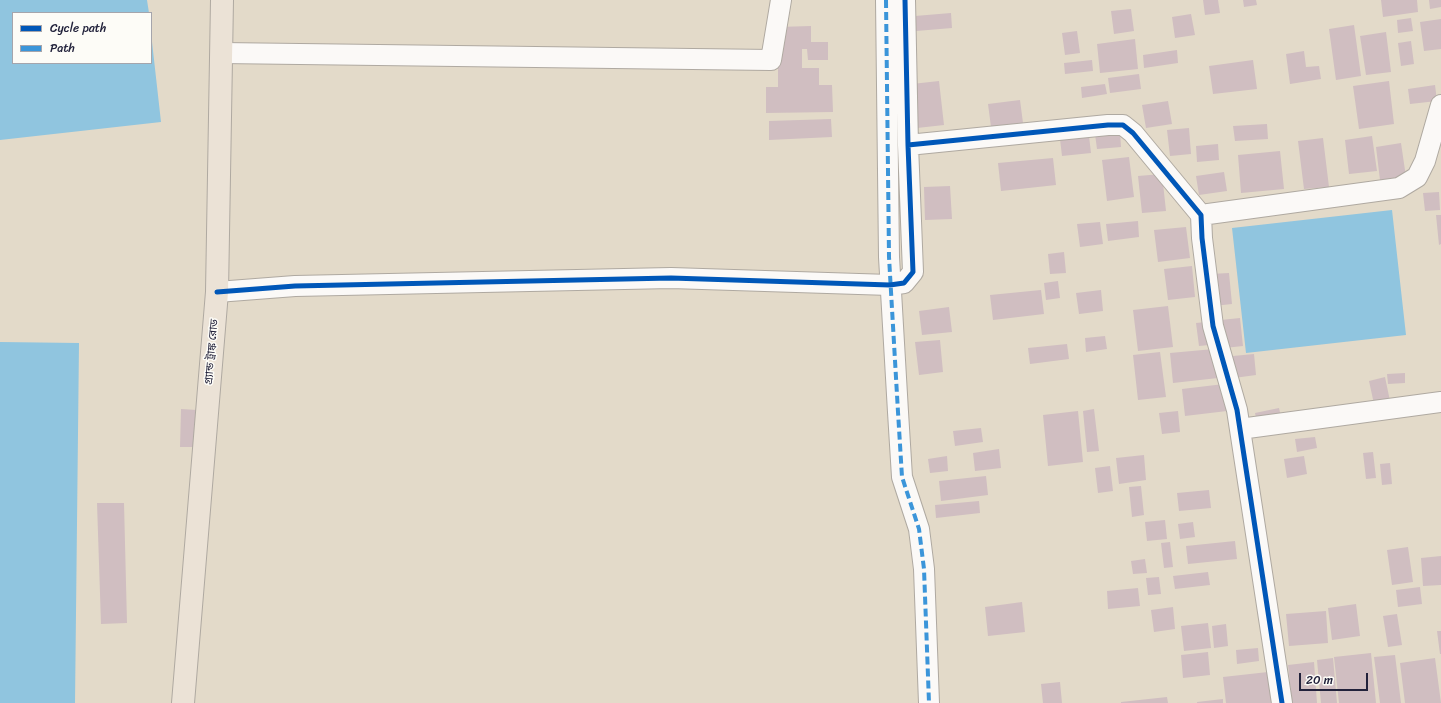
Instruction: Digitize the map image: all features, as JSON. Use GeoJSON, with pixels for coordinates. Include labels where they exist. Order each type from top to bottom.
{"type":"FeatureCollection","features":[{"type":"Feature","properties":{"kind":"highway","name":"গ্র্যান্ড ট্রাঙ্ক রোড"},"geometry":{"type":"LineString","coordinates":[[183,703],[217,292],[222,0]]}},
{"type":"Feature","properties":{"kind":"street"},"geometry":{"type":"LineString","coordinates":[[221,53],[772,60],[781,0]]}},
{"type":"Feature","properties":{"kind":"street"},"geometry":{"type":"LineString","coordinates":[[886,0],[890,285],[902,477],[919,529],[924,569],[929,703]]}},
{"type":"Feature","properties":{"kind":"street"},"geometry":{"type":"LineString","coordinates":[[217,292],[295,286],[671,278],[890,285],[904,283],[913,272],[908,145],[905,0]]}},
{"type":"Feature","properties":{"kind":"street"},"geometry":{"type":"LineString","coordinates":[[1201,215],[1399,188],[1416,177],[1425,161],[1441,105]]}},
{"type":"Feature","properties":{"kind":"street"},"geometry":{"type":"LineString","coordinates":[[908,145],[1108,125],[1123,125],[1133,133],[1201,215],[1202,238],[1213,326],[1237,410],[1282,703]]}},
{"type":"Feature","properties":{"kind":"street"},"geometry":{"type":"LineString","coordinates":[[1240,429],[1441,402]]}},
{"type":"Feature","properties":{"kind":"water"},"geometry":{"type":"Polygon","coordinates":[[[0,0],[147,0],[149,12],[12,12],[12,64],[152,64],[152,42],[161,122],[0,140],[0,0]]]}},
{"type":"Feature","properties":{"kind":"water"},"geometry":{"type":"Polygon","coordinates":[[[1392,210],[1406,335],[1246,353],[1232,228],[1392,210]]]}},
{"type":"Feature","properties":{"kind":"water"},"geometry":{"type":"Polygon","coordinates":[[[0,342],[79,343],[75,703],[0,703],[0,342]]]}},
{"type":"Feature","properties":{"kind":"building"},"geometry":{"type":"Polygon","coordinates":[[[1203,0],[1218,0],[1220,13],[1205,15],[1203,0]]]}},
{"type":"Feature","properties":{"kind":"building"},"geometry":{"type":"Polygon","coordinates":[[[1243,0],[1256,0],[1257,5],[1244,7],[1243,0]]]}},
{"type":"Feature","properties":{"kind":"building"},"geometry":{"type":"Polygon","coordinates":[[[1381,0],[1417,0],[1418,12],[1383,17],[1381,0]]]}},
{"type":"Feature","properties":{"kind":"building"},"geometry":{"type":"Polygon","coordinates":[[[1429,0],[1441,0],[1441,7],[1430,9],[1429,0]]]}},
{"type":"Feature","properties":{"kind":"building"},"geometry":{"type":"Polygon","coordinates":[[[1131,9],[1134,31],[1114,34],[1111,11],[1131,9]]]}},
{"type":"Feature","properties":{"kind":"building"},"geometry":{"type":"Polygon","coordinates":[[[951,13],[952,28],[916,31],[915,16],[951,13]]]}},
{"type":"Feature","properties":{"kind":"building"},"geometry":{"type":"Polygon","coordinates":[[[1191,14],[1195,35],[1175,38],[1172,17],[1191,14]]]}},
{"type":"Feature","properties":{"kind":"building"},"geometry":{"type":"Polygon","coordinates":[[[1411,18],[1413,31],[1398,33],[1397,20],[1411,18]]]}},
{"type":"Feature","properties":{"kind":"building"},"geometry":{"type":"Polygon","coordinates":[[[1441,19],[1441,49],[1424,51],[1420,22],[1441,19]]]}},
{"type":"Feature","properties":{"kind":"building"},"geometry":{"type":"Polygon","coordinates":[[[1354,25],[1361,76],[1336,80],[1329,29],[1354,25]]]}},
{"type":"Feature","properties":{"kind":"building"},"geometry":{"type":"Polygon","coordinates":[[[811,26],[811,42],[828,42],[828,60],[808,60],[807,49],[802,49],[802,68],[819,68],[819,85],[832,85],[833,112],[766,113],[766,87],[778,87],[778,27],[811,26]]]}},
{"type":"Feature","properties":{"kind":"building"},"geometry":{"type":"Polygon","coordinates":[[[1077,31],[1080,53],[1065,55],[1062,33],[1077,31]]]}},
{"type":"Feature","properties":{"kind":"building"},"geometry":{"type":"Polygon","coordinates":[[[1386,32],[1391,72],[1366,75],[1360,36],[1386,32]]]}},
{"type":"Feature","properties":{"kind":"building"},"geometry":{"type":"Polygon","coordinates":[[[1135,39],[1138,69],[1100,73],[1097,44],[1135,39]]]}},
{"type":"Feature","properties":{"kind":"building"},"geometry":{"type":"Polygon","coordinates":[[[1411,41],[1414,64],[1401,66],[1398,43],[1411,41]]]}},
{"type":"Feature","properties":{"kind":"building"},"geometry":{"type":"Polygon","coordinates":[[[1177,50],[1178,63],[1144,68],[1143,55],[1177,50]]]}},
{"type":"Feature","properties":{"kind":"building"},"geometry":{"type":"Polygon","coordinates":[[[1304,51],[1306,67],[1319,66],[1321,79],[1290,84],[1286,54],[1304,51]]]}},
{"type":"Feature","properties":{"kind":"building"},"geometry":{"type":"Polygon","coordinates":[[[1092,60],[1093,71],[1065,74],[1064,63],[1092,60]]]}},
{"type":"Feature","properties":{"kind":"building"},"geometry":{"type":"Polygon","coordinates":[[[1253,60],[1257,89],[1213,94],[1209,66],[1253,60]]]}},
{"type":"Feature","properties":{"kind":"building"},"geometry":{"type":"Polygon","coordinates":[[[1139,74],[1141,89],[1110,93],[1108,78],[1139,74]]]}},
{"type":"Feature","properties":{"kind":"building"},"geometry":{"type":"Polygon","coordinates":[[[939,81],[944,125],[917,128],[912,84],[939,81]]]}},
{"type":"Feature","properties":{"kind":"building"},"geometry":{"type":"Polygon","coordinates":[[[1389,81],[1394,124],[1359,129],[1353,86],[1389,81]]]}},
{"type":"Feature","properties":{"kind":"building"},"geometry":{"type":"Polygon","coordinates":[[[1105,84],[1107,94],[1082,98],[1081,87],[1105,84]]]}},
{"type":"Feature","properties":{"kind":"building"},"geometry":{"type":"Polygon","coordinates":[[[1435,85],[1437,101],[1410,104],[1408,89],[1435,85]]]}},
{"type":"Feature","properties":{"kind":"building"},"geometry":{"type":"Polygon","coordinates":[[[1020,100],[1023,123],[991,127],[988,104],[1020,100]]]}},
{"type":"Feature","properties":{"kind":"building"},"geometry":{"type":"Polygon","coordinates":[[[1168,101],[1172,124],[1146,128],[1142,105],[1168,101]]]}},
{"type":"Feature","properties":{"kind":"building"},"geometry":{"type":"Polygon","coordinates":[[[831,119],[832,137],[769,140],[769,121],[831,119]]]}},
{"type":"Feature","properties":{"kind":"building"},"geometry":{"type":"Polygon","coordinates":[[[1267,124],[1268,139],[1235,141],[1233,126],[1267,124]]]}},
{"type":"Feature","properties":{"kind":"building"},"geometry":{"type":"Polygon","coordinates":[[[1189,128],[1191,154],[1170,156],[1167,130],[1189,128]]]}},
{"type":"Feature","properties":{"kind":"building"},"geometry":{"type":"Polygon","coordinates":[[[1120,131],[1121,147],[1097,149],[1095,134],[1120,131]]]}},
{"type":"Feature","properties":{"kind":"building"},"geometry":{"type":"Polygon","coordinates":[[[1089,136],[1091,153],[1062,156],[1060,139],[1089,136]]]}},
{"type":"Feature","properties":{"kind":"building"},"geometry":{"type":"Polygon","coordinates":[[[1372,136],[1377,171],[1349,174],[1345,140],[1372,136]]]}},
{"type":"Feature","properties":{"kind":"building"},"geometry":{"type":"Polygon","coordinates":[[[1323,138],[1329,187],[1304,189],[1298,141],[1323,138]]]}},
{"type":"Feature","properties":{"kind":"building"},"geometry":{"type":"Polygon","coordinates":[[[1401,143],[1406,177],[1380,180],[1376,147],[1401,143]]]}},
{"type":"Feature","properties":{"kind":"building"},"geometry":{"type":"Polygon","coordinates":[[[1218,144],[1219,160],[1197,162],[1196,146],[1218,144]]]}},
{"type":"Feature","properties":{"kind":"building"},"geometry":{"type":"Polygon","coordinates":[[[1280,151],[1284,189],[1241,193],[1238,155],[1280,151]]]}},
{"type":"Feature","properties":{"kind":"building"},"geometry":{"type":"Polygon","coordinates":[[[1129,157],[1134,197],[1107,201],[1102,160],[1129,157]]]}},
{"type":"Feature","properties":{"kind":"building"},"geometry":{"type":"Polygon","coordinates":[[[1053,158],[1056,185],[1001,191],[998,163],[1053,158]]]}},
{"type":"Feature","properties":{"kind":"building"},"geometry":{"type":"Polygon","coordinates":[[[1224,172],[1227,191],[1199,195],[1196,176],[1224,172]]]}},
{"type":"Feature","properties":{"kind":"building"},"geometry":{"type":"Polygon","coordinates":[[[1162,174],[1166,211],[1142,213],[1138,176],[1162,174]]]}},
{"type":"Feature","properties":{"kind":"building"},"geometry":{"type":"Polygon","coordinates":[[[950,186],[952,219],[925,220],[924,187],[950,186]]]}},
{"type":"Feature","properties":{"kind":"building"},"geometry":{"type":"Polygon","coordinates":[[[1439,192],[1440,210],[1425,211],[1423,193],[1439,192]]]}},
{"type":"Feature","properties":{"kind":"building"},"geometry":{"type":"Polygon","coordinates":[[[1436,215],[1441,215],[1441,244],[1439,245],[1436,215]]]}},
{"type":"Feature","properties":{"kind":"building"},"geometry":{"type":"Polygon","coordinates":[[[1138,221],[1139,237],[1108,241],[1106,224],[1138,221]]]}},
{"type":"Feature","properties":{"kind":"building"},"geometry":{"type":"Polygon","coordinates":[[[1100,222],[1103,244],[1080,247],[1077,224],[1100,222]]]}},
{"type":"Feature","properties":{"kind":"building"},"geometry":{"type":"Polygon","coordinates":[[[1186,227],[1190,258],[1158,262],[1154,230],[1186,227]]]}},
{"type":"Feature","properties":{"kind":"building"},"geometry":{"type":"Polygon","coordinates":[[[1064,252],[1066,273],[1050,274],[1048,254],[1064,252]]]}},
{"type":"Feature","properties":{"kind":"building"},"geometry":{"type":"Polygon","coordinates":[[[1192,266],[1195,297],[1168,300],[1164,269],[1192,266]]]}},
{"type":"Feature","properties":{"kind":"building"},"geometry":{"type":"Polygon","coordinates":[[[1229,273],[1232,304],[1213,306],[1210,274],[1229,273]]]}},
{"type":"Feature","properties":{"kind":"building"},"geometry":{"type":"Polygon","coordinates":[[[1058,281],[1060,298],[1046,300],[1044,283],[1058,281]]]}},
{"type":"Feature","properties":{"kind":"building"},"geometry":{"type":"Polygon","coordinates":[[[1041,290],[1044,314],[993,320],[990,295],[1041,290]]]}},
{"type":"Feature","properties":{"kind":"building"},"geometry":{"type":"Polygon","coordinates":[[[1101,290],[1103,311],[1079,314],[1076,293],[1101,290]]]}},
{"type":"Feature","properties":{"kind":"building"},"geometry":{"type":"Polygon","coordinates":[[[1168,306],[1173,347],[1138,351],[1133,310],[1168,306]]]}},
{"type":"Feature","properties":{"kind":"building"},"geometry":{"type":"Polygon","coordinates":[[[949,307],[952,332],[922,335],[919,311],[949,307]]]}},
{"type":"Feature","properties":{"kind":"building"},"geometry":{"type":"Polygon","coordinates":[[[1240,318],[1243,346],[1224,348],[1221,320],[1240,318]]]}},
{"type":"Feature","properties":{"kind":"building"},"geometry":{"type":"Polygon","coordinates":[[[1206,322],[1209,345],[1199,346],[1196,323],[1206,322]]]}},
{"type":"Feature","properties":{"kind":"building"},"geometry":{"type":"Polygon","coordinates":[[[1105,336],[1107,349],[1086,352],[1085,338],[1105,336]]]}},
{"type":"Feature","properties":{"kind":"building"},"geometry":{"type":"Polygon","coordinates":[[[940,340],[943,372],[919,375],[915,342],[940,340]]]}},
{"type":"Feature","properties":{"kind":"building"},"geometry":{"type":"Polygon","coordinates":[[[1067,344],[1069,359],[1030,364],[1028,348],[1067,344]]]}},
{"type":"Feature","properties":{"kind":"building"},"geometry":{"type":"Polygon","coordinates":[[[1214,349],[1218,378],[1173,383],[1170,353],[1214,349]]]}},
{"type":"Feature","properties":{"kind":"building"},"geometry":{"type":"Polygon","coordinates":[[[1160,352],[1166,397],[1138,400],[1133,355],[1160,352]]]}},
{"type":"Feature","properties":{"kind":"building"},"geometry":{"type":"Polygon","coordinates":[[[1254,354],[1256,375],[1234,378],[1233,356],[1254,354]]]}},
{"type":"Feature","properties":{"kind":"building"},"geometry":{"type":"Polygon","coordinates":[[[1405,373],[1405,383],[1388,384],[1387,374],[1405,373]]]}},
{"type":"Feature","properties":{"kind":"building"},"geometry":{"type":"Polygon","coordinates":[[[1385,377],[1390,401],[1374,404],[1369,381],[1385,377]]]}},
{"type":"Feature","properties":{"kind":"building"},"geometry":{"type":"Polygon","coordinates":[[[1224,384],[1227,411],[1185,416],[1182,389],[1224,384]]]}},
{"type":"Feature","properties":{"kind":"building"},"geometry":{"type":"Polygon","coordinates":[[[1279,408],[1282,421],[1258,426],[1255,413],[1279,408]]]}},
{"type":"Feature","properties":{"kind":"building"},"geometry":{"type":"Polygon","coordinates":[[[181,409],[197,410],[196,447],[180,447],[181,409]]]}},
{"type":"Feature","properties":{"kind":"building"},"geometry":{"type":"Polygon","coordinates":[[[1094,409],[1099,451],[1087,452],[1083,411],[1094,409]]]}},
{"type":"Feature","properties":{"kind":"building"},"geometry":{"type":"Polygon","coordinates":[[[1078,411],[1083,462],[1048,466],[1043,415],[1078,411]]]}},
{"type":"Feature","properties":{"kind":"building"},"geometry":{"type":"Polygon","coordinates":[[[1178,411],[1180,432],[1162,434],[1159,413],[1178,411]]]}},
{"type":"Feature","properties":{"kind":"building"},"geometry":{"type":"Polygon","coordinates":[[[981,428],[983,442],[955,446],[953,431],[981,428]]]}},
{"type":"Feature","properties":{"kind":"building"},"geometry":{"type":"Polygon","coordinates":[[[1315,437],[1317,448],[1297,452],[1295,439],[1315,437]]]}},
{"type":"Feature","properties":{"kind":"building"},"geometry":{"type":"Polygon","coordinates":[[[999,449],[1001,468],[975,471],[973,453],[999,449]]]}},
{"type":"Feature","properties":{"kind":"building"},"geometry":{"type":"Polygon","coordinates":[[[1373,452],[1376,478],[1366,479],[1363,453],[1373,452]]]}},
{"type":"Feature","properties":{"kind":"building"},"geometry":{"type":"Polygon","coordinates":[[[1144,455],[1146,480],[1119,484],[1116,458],[1144,455]]]}},
{"type":"Feature","properties":{"kind":"building"},"geometry":{"type":"Polygon","coordinates":[[[947,456],[948,471],[930,473],[928,459],[947,456]]]}},
{"type":"Feature","properties":{"kind":"building"},"geometry":{"type":"Polygon","coordinates":[[[1304,456],[1307,474],[1287,478],[1284,459],[1304,456]]]}},
{"type":"Feature","properties":{"kind":"building"},"geometry":{"type":"Polygon","coordinates":[[[1390,463],[1392,484],[1382,485],[1380,464],[1390,463]]]}},
{"type":"Feature","properties":{"kind":"building"},"geometry":{"type":"Polygon","coordinates":[[[1110,466],[1113,491],[1098,493],[1095,468],[1110,466]]]}},
{"type":"Feature","properties":{"kind":"building"},"geometry":{"type":"Polygon","coordinates":[[[986,476],[988,495],[941,501],[939,481],[986,476]]]}},
{"type":"Feature","properties":{"kind":"building"},"geometry":{"type":"Polygon","coordinates":[[[1141,486],[1144,515],[1132,517],[1129,487],[1141,486]]]}},
{"type":"Feature","properties":{"kind":"building"},"geometry":{"type":"Polygon","coordinates":[[[1209,490],[1211,508],[1179,511],[1177,493],[1209,490]]]}},
{"type":"Feature","properties":{"kind":"building"},"geometry":{"type":"Polygon","coordinates":[[[979,501],[980,513],[936,518],[935,505],[979,501]]]}},
{"type":"Feature","properties":{"kind":"building"},"geometry":{"type":"Polygon","coordinates":[[[97,503],[124,503],[127,623],[101,624],[97,503]]]}},
{"type":"Feature","properties":{"kind":"building"},"geometry":{"type":"Polygon","coordinates":[[[1165,520],[1167,539],[1147,541],[1145,522],[1165,520]]]}},
{"type":"Feature","properties":{"kind":"building"},"geometry":{"type":"Polygon","coordinates":[[[1193,522],[1195,537],[1180,539],[1178,524],[1193,522]]]}},
{"type":"Feature","properties":{"kind":"building"},"geometry":{"type":"Polygon","coordinates":[[[1235,541],[1237,559],[1188,564],[1186,546],[1235,541]]]}},
{"type":"Feature","properties":{"kind":"building"},"geometry":{"type":"Polygon","coordinates":[[[1170,542],[1173,567],[1164,568],[1161,543],[1170,542]]]}},
{"type":"Feature","properties":{"kind":"building"},"geometry":{"type":"Polygon","coordinates":[[[1408,547],[1413,582],[1392,585],[1387,550],[1408,547]]]}},
{"type":"Feature","properties":{"kind":"building"},"geometry":{"type":"Polygon","coordinates":[[[1441,556],[1441,585],[1423,586],[1421,558],[1441,556]]]}},
{"type":"Feature","properties":{"kind":"building"},"geometry":{"type":"Polygon","coordinates":[[[1145,559],[1147,573],[1133,574],[1131,561],[1145,559]]]}},
{"type":"Feature","properties":{"kind":"building"},"geometry":{"type":"Polygon","coordinates":[[[1208,572],[1210,585],[1175,589],[1173,576],[1208,572]]]}},
{"type":"Feature","properties":{"kind":"building"},"geometry":{"type":"Polygon","coordinates":[[[1159,577],[1161,594],[1148,595],[1146,578],[1159,577]]]}},
{"type":"Feature","properties":{"kind":"building"},"geometry":{"type":"Polygon","coordinates":[[[1420,587],[1422,604],[1398,607],[1396,590],[1420,587]]]}},
{"type":"Feature","properties":{"kind":"building"},"geometry":{"type":"Polygon","coordinates":[[[1138,588],[1140,606],[1108,609],[1107,591],[1138,588]]]}},
{"type":"Feature","properties":{"kind":"building"},"geometry":{"type":"Polygon","coordinates":[[[1022,602],[1025,632],[988,636],[985,607],[1022,602]]]}},
{"type":"Feature","properties":{"kind":"building"},"geometry":{"type":"Polygon","coordinates":[[[1356,604],[1360,636],[1332,640],[1328,608],[1356,604]]]}},
{"type":"Feature","properties":{"kind":"building"},"geometry":{"type":"Polygon","coordinates":[[[1173,607],[1175,629],[1154,632],[1151,610],[1173,607]]]}},
{"type":"Feature","properties":{"kind":"building"},"geometry":{"type":"Polygon","coordinates":[[[1326,611],[1328,643],[1289,646],[1286,614],[1326,611]]]}},
{"type":"Feature","properties":{"kind":"building"},"geometry":{"type":"Polygon","coordinates":[[[1397,614],[1402,645],[1388,647],[1383,616],[1397,614]]]}},
{"type":"Feature","properties":{"kind":"building"},"geometry":{"type":"Polygon","coordinates":[[[1208,623],[1211,648],[1184,651],[1181,626],[1208,623]]]}},
{"type":"Feature","properties":{"kind":"building"},"geometry":{"type":"Polygon","coordinates":[[[1226,624],[1228,646],[1214,648],[1212,626],[1226,624]]]}},
{"type":"Feature","properties":{"kind":"building"},"geometry":{"type":"Polygon","coordinates":[[[1437,631],[1441,631],[1441,654],[1440,654],[1437,631]]]}},
{"type":"Feature","properties":{"kind":"building"},"geometry":{"type":"Polygon","coordinates":[[[1258,648],[1259,661],[1237,664],[1236,650],[1258,648]]]}},
{"type":"Feature","properties":{"kind":"building"},"geometry":{"type":"Polygon","coordinates":[[[1208,652],[1210,675],[1183,678],[1181,655],[1208,652]]]}},
{"type":"Feature","properties":{"kind":"building"},"geometry":{"type":"Polygon","coordinates":[[[1371,653],[1376,703],[1339,703],[1334,657],[1371,653]]]}},
{"type":"Feature","properties":{"kind":"building"},"geometry":{"type":"Polygon","coordinates":[[[1395,655],[1401,703],[1380,703],[1374,657],[1395,655]]]}},
{"type":"Feature","properties":{"kind":"building"},"geometry":{"type":"Polygon","coordinates":[[[1333,658],[1337,703],[1321,703],[1317,660],[1333,658]]]}},
{"type":"Feature","properties":{"kind":"building"},"geometry":{"type":"Polygon","coordinates":[[[1435,658],[1441,703],[1405,703],[1400,663],[1435,658]]]}},
{"type":"Feature","properties":{"kind":"building"},"geometry":{"type":"Polygon","coordinates":[[[1314,662],[1317,703],[1292,703],[1288,665],[1314,662]]]}},
{"type":"Feature","properties":{"kind":"building"},"geometry":{"type":"Polygon","coordinates":[[[1268,672],[1272,703],[1226,703],[1223,677],[1268,672]]]}},
{"type":"Feature","properties":{"kind":"building"},"geometry":{"type":"Polygon","coordinates":[[[1060,682],[1062,703],[1043,703],[1041,684],[1060,682]]]}},
{"type":"Feature","properties":{"kind":"building"},"geometry":{"type":"Polygon","coordinates":[[[1167,697],[1168,703],[1121,703],[1121,702],[1167,697]]]}},
{"type":"Feature","properties":{"kind":"building"},"geometry":{"type":"Polygon","coordinates":[[[1223,699],[1223,703],[1197,703],[1197,702],[1223,699]]]}},
{"type":"Feature","properties":{"kind":"marked path"},"geometry":{"type":"LineString","coordinates":[[886,0],[889,257],[898,412],[902,477],[919,529],[924,569],[929,703]]}},
{"type":"Feature","properties":{"kind":"cycle path"},"geometry":{"type":"LineString","coordinates":[[217,292],[295,286],[671,278],[890,285],[904,283],[913,272],[908,145],[905,0]]}},
{"type":"Feature","properties":{"kind":"cycle path"},"geometry":{"type":"LineString","coordinates":[[908,145],[1108,125],[1123,125],[1133,133],[1201,215],[1202,238],[1213,326],[1237,410],[1282,703]]}}]}
